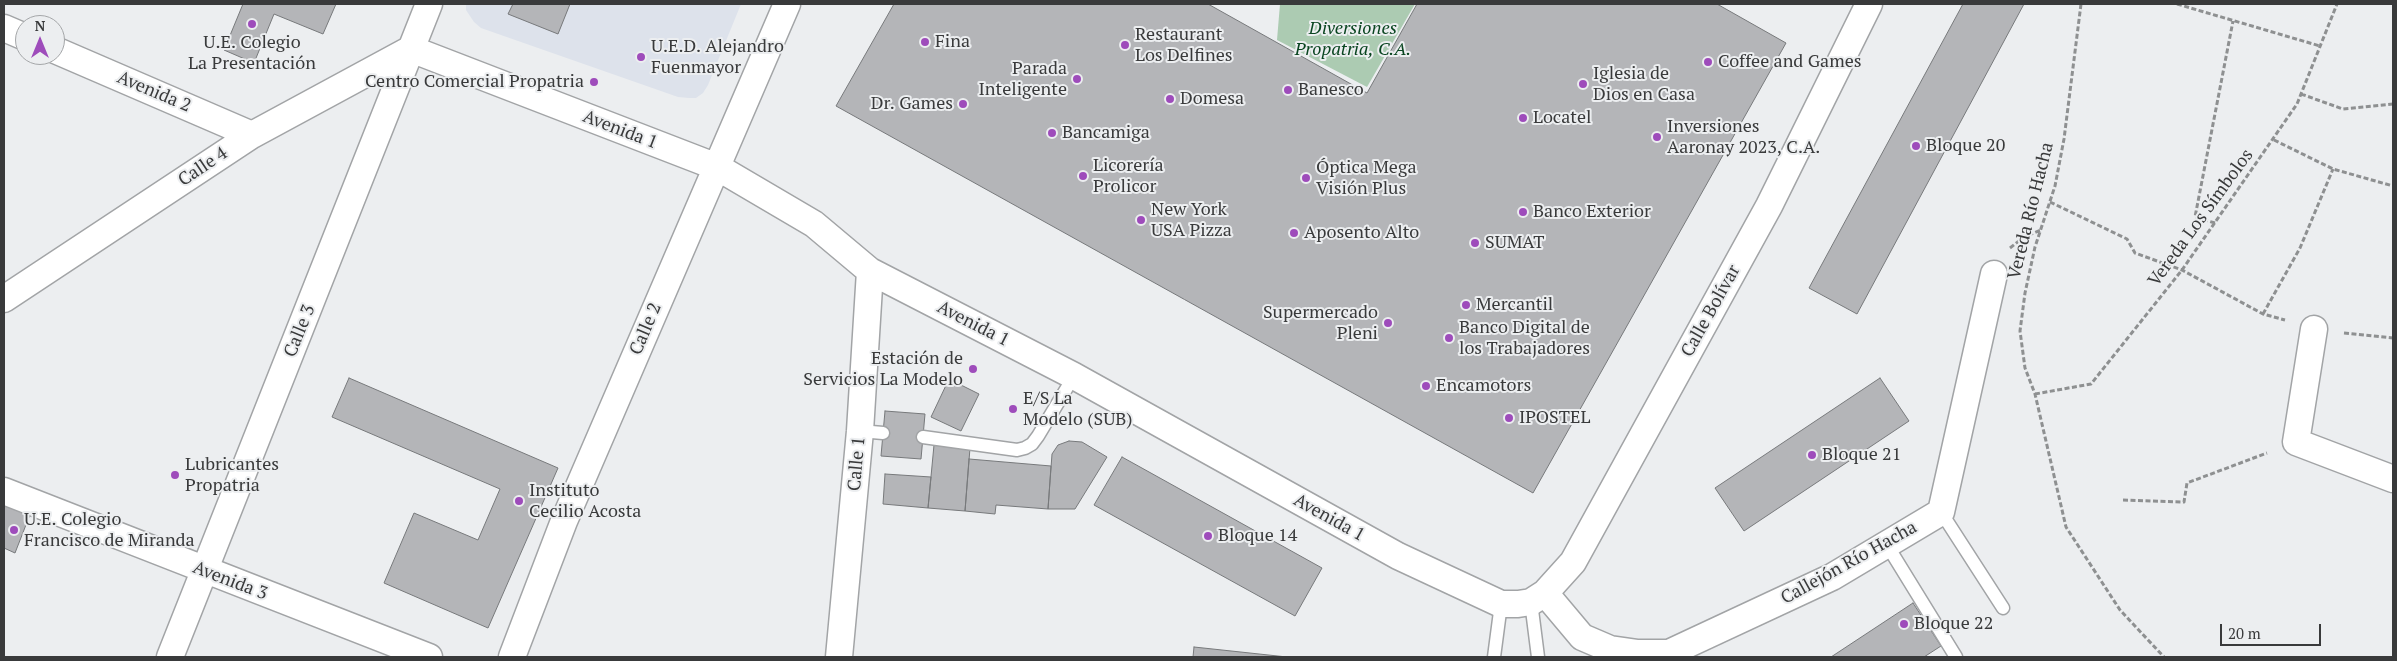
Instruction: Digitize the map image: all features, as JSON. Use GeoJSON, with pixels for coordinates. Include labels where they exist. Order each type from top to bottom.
{"type":"FeatureCollection","features":[{"type":"Feature","properties":{"kind":"street","name":"Calle 3"},"geometry":{"type":"LineString","coordinates":[[170,657],[429,4]]}},
{"type":"Feature","properties":{"kind":"street","name":"Calle 2"},"geometry":{"type":"LineString","coordinates":[[512,657],[564,521],[787,4]]}},
{"type":"Feature","properties":{"kind":"street","name":"Calle Bolívar"},"geometry":{"type":"LineString","coordinates":[[1538,598],[1573,562],[1759,224],[1869,4]]}},
{"type":"Feature","properties":{"kind":"street","name":"Calle 4"},"geometry":{"type":"LineString","coordinates":[[4,299],[252,135],[412,49]]}},
{"type":"Feature","properties":{"kind":"street","name":"Avenida 1"},"geometry":{"type":"LineString","coordinates":[[412,49],[716,167],[814,224],[870,271],[1074,376],[1398,556],[1501,604],[1538,598]]}},
{"type":"Feature","properties":{"kind":"street","name":"Avenida 2"},"geometry":{"type":"LineString","coordinates":[[65,54],[252,135]]}},
{"type":"Feature","properties":{"kind":"street","name":"Calle 1"},"geometry":{"type":"LineString","coordinates":[[839,657],[871,432],[870,271]]}},
{"type":"Feature","properties":{"kind":"street"},"geometry":{"type":"LineString","coordinates":[[1941,512],[1994,274]]}},
{"type":"Feature","properties":{"kind":"street"},"geometry":{"type":"LineString","coordinates":[[2314,329],[2296,442],[2393,479]]}},
{"type":"Feature","properties":{"kind":"street","name":"Avenida 3"},"geometry":{"type":"LineString","coordinates":[[4,491],[429,657]]}},
{"type":"Feature","properties":{"kind":"street","name":"Callejón Río Hacha"},"geometry":{"type":"LineString","coordinates":[[1538,598],[1582,636],[1610,649],[1638,653],[1669,653],[1832,577],[1941,512]]}},
{"type":"Feature","properties":{"kind":"lane"},"geometry":{"type":"LineString","coordinates":[[923,437],[1016,450],[1025,448],[1032,444],[1038,436],[1074,376]]}},
{"type":"Feature","properties":{"kind":"lane"},"geometry":{"type":"LineString","coordinates":[[1941,512],[2003,608]]}},
{"type":"Feature","properties":{"kind":"lane"},"geometry":{"type":"LineString","coordinates":[[1887,545],[1956,657]]}},
{"type":"Feature","properties":{"kind":"lane"},"geometry":{"type":"LineString","coordinates":[[1538,598],[1538,657]]}},
{"type":"Feature","properties":{"kind":"lane"},"geometry":{"type":"LineString","coordinates":[[1494,657],[1501,604]]}},
{"type":"Feature","properties":{"kind":"path","name":"Vereda Río Hacha"},"geometry":{"type":"LineString","coordinates":[[2081,4],[2064,139],[2050,202],[2035,247],[2025,293],[2020,330],[2025,368],[2035,394],[2066,527],[2120,610],[2164,657]]}},
{"type":"Feature","properties":{"kind":"path"},"geometry":{"type":"LineString","coordinates":[[2177,4],[2320,46]]}},
{"type":"Feature","properties":{"kind":"path","name":"Vereda Los Símbolos"},"geometry":{"type":"LineString","coordinates":[[2035,394],[2092,384],[2182,270],[2298,104],[2337,4]]}},
{"type":"Feature","properties":{"kind":"path"},"geometry":{"type":"LineString","coordinates":[[2215,223],[2195,218],[2234,21]]}},
{"type":"Feature","properties":{"kind":"path"},"geometry":{"type":"LineString","coordinates":[[2301,94],[2343,110],[2393,104]]}},
{"type":"Feature","properties":{"kind":"path"},"geometry":{"type":"LineString","coordinates":[[2274,140],[2332,168],[2393,186]]}},
{"type":"Feature","properties":{"kind":"path"},"geometry":{"type":"LineString","coordinates":[[2263,314],[2300,248],[2332,168]]}},
{"type":"Feature","properties":{"kind":"path"},"geometry":{"type":"LineString","coordinates":[[2050,202],[2127,239],[2136,253],[2182,270],[2263,314],[2314,329],[2393,338]]}},
{"type":"Feature","properties":{"kind":"path"},"geometry":{"type":"LineString","coordinates":[[2123,500],[2184,502],[2187,483],[2296,442]]}},
{"type":"Feature","properties":{"kind":"shaded area","name":"U.E.D. Alejandro Fuenmayor"},"geometry":{"type":"Polygon","coordinates":[[[466,4],[741,4],[708,85],[703,93],[696,98],[689,98],[678,97],[481,28],[474,22],[466,10],[466,4]]]}},
{"type":"Feature","properties":{"kind":"green space","name":"Diversiones Propatria, C.A."},"geometry":{"type":"Polygon","coordinates":[[[1280,4],[1415,4],[1367,87],[1277,40],[1280,4]]]}},
{"type":"Feature","properties":{"kind":"building","name":"U.E. Colegio La Presentación"},"geometry":{"type":"Polygon","coordinates":[[[243,4],[336,4],[323,34],[274,14],[254,63],[224,50],[243,4]]]}},
{"type":"Feature","properties":{"kind":"building"},"geometry":{"type":"Polygon","coordinates":[[[513,4],[570,4],[558,34],[508,14],[513,4]]]}},
{"type":"Feature","properties":{"kind":"building"},"geometry":{"type":"Polygon","coordinates":[[[894,4],[1208,4],[1367,93],[1417,4],[1717,4],[1786,43],[1533,493],[836,106],[894,4]]]}},
{"type":"Feature","properties":{"kind":"building","name":"Bloque 20"},"geometry":{"type":"Polygon","coordinates":[[[1963,4],[2024,4],[1857,314],[1809,288],[1963,4]]]}},
{"type":"Feature","properties":{"kind":"building","name":"Instituto Cecilio Acosta"},"geometry":{"type":"Polygon","coordinates":[[[349,378],[558,468],[488,628],[384,583],[414,513],[478,540],[500,489],[332,417],[349,378]]]}},
{"type":"Feature","properties":{"kind":"building","name":"Bloque 21"},"geometry":{"type":"Polygon","coordinates":[[[1880,378],[1909,421],[1744,531],[1715,488],[1880,378]]]}},
{"type":"Feature","properties":{"kind":"building"},"geometry":{"type":"Polygon","coordinates":[[[949,379],[979,394],[961,431],[931,417],[949,379]]]}},
{"type":"Feature","properties":{"kind":"building"},"geometry":{"type":"Polygon","coordinates":[[[885,411],[925,414],[921,459],[881,456],[885,411]]]}},
{"type":"Feature","properties":{"kind":"building"},"geometry":{"type":"Polygon","coordinates":[[[1069,441],[1082,442],[1107,457],[1075,509],[1048,509],[1052,454],[1058,445],[1069,441]]]}},
{"type":"Feature","properties":{"kind":"building"},"geometry":{"type":"Polygon","coordinates":[[[934,445],[970,448],[965,511],[928,508],[934,445]]]}},
{"type":"Feature","properties":{"kind":"building","name":"Bloque 14"},"geometry":{"type":"Polygon","coordinates":[[[1122,457],[1322,568],[1295,616],[1094,505],[1122,457]]]}},
{"type":"Feature","properties":{"kind":"building"},"geometry":{"type":"Polygon","coordinates":[[[969,459],[1051,466],[1048,509],[996,505],[995,514],[965,511],[969,459]]]}},
{"type":"Feature","properties":{"kind":"building"},"geometry":{"type":"Polygon","coordinates":[[[885,474],[931,477],[928,508],[883,504],[885,474]]]}},
{"type":"Feature","properties":{"kind":"building","name":"U.E. Colegio Francisco de Miranda"},"geometry":{"type":"Polygon","coordinates":[[[4,501],[31,512],[15,553],[4,548],[4,501]]]}},
{"type":"Feature","properties":{"kind":"building","name":"Bloque 22"},"geometry":{"type":"Polygon","coordinates":[[[1913,603],[1941,646],[1924,657],[1831,657],[1913,603]]]}},
{"type":"Feature","properties":{"kind":"building"},"geometry":{"type":"Polygon","coordinates":[[[1194,647],[1287,657],[1193,657],[1194,647]]]}},
{"type":"Feature","properties":{"kind":"place","name":"U.E. Colegio La Presentación"},"geometry":{"type":"Point","coordinates":[252,24]}},
{"type":"Feature","properties":{"kind":"place","name":"Fina"},"geometry":{"type":"Point","coordinates":[925,42]}},
{"type":"Feature","properties":{"kind":"place","name":"Restaurant Los Delfines"},"geometry":{"type":"Point","coordinates":[1125,45]}},
{"type":"Feature","properties":{"kind":"place","name":"U.E.D. Alejandro Fuenmayor"},"geometry":{"type":"Point","coordinates":[641,57]}},
{"type":"Feature","properties":{"kind":"place","name":"Coffee and Games"},"geometry":{"type":"Point","coordinates":[1708,62]}},
{"type":"Feature","properties":{"kind":"place","name":"Parada Inteligente"},"geometry":{"type":"Point","coordinates":[1077,79]}},
{"type":"Feature","properties":{"kind":"place","name":"Centro Comercial Propatria"},"geometry":{"type":"Point","coordinates":[594,82]}},
{"type":"Feature","properties":{"kind":"place","name":"Iglesia de Dios en Casa"},"geometry":{"type":"Point","coordinates":[1583,84]}},
{"type":"Feature","properties":{"kind":"place","name":"Banesco"},"geometry":{"type":"Point","coordinates":[1288,90]}},
{"type":"Feature","properties":{"kind":"place","name":"Domesa"},"geometry":{"type":"Point","coordinates":[1170,99]}},
{"type":"Feature","properties":{"kind":"place","name":"Dr. Games"},"geometry":{"type":"Point","coordinates":[963,104]}},
{"type":"Feature","properties":{"kind":"place","name":"Locatel"},"geometry":{"type":"Point","coordinates":[1523,118]}},
{"type":"Feature","properties":{"kind":"place","name":"Bancamiga"},"geometry":{"type":"Point","coordinates":[1052,133]}},
{"type":"Feature","properties":{"kind":"place","name":"Inversiones Aaronay 2023, C.A."},"geometry":{"type":"Point","coordinates":[1657,137]}},
{"type":"Feature","properties":{"kind":"place","name":"Bloque 20"},"geometry":{"type":"Point","coordinates":[1916,146]}},
{"type":"Feature","properties":{"kind":"place","name":"Licorería Prolicor"},"geometry":{"type":"Point","coordinates":[1083,176]}},
{"type":"Feature","properties":{"kind":"place","name":"Óptica Mega Visión Plus"},"geometry":{"type":"Point","coordinates":[1306,178]}},
{"type":"Feature","properties":{"kind":"place","name":"Banco Exterior"},"geometry":{"type":"Point","coordinates":[1523,212]}},
{"type":"Feature","properties":{"kind":"place","name":"New York USA Pizza"},"geometry":{"type":"Point","coordinates":[1141,220]}},
{"type":"Feature","properties":{"kind":"place","name":"Aposento Alto"},"geometry":{"type":"Point","coordinates":[1294,233]}},
{"type":"Feature","properties":{"kind":"place","name":"SUMAT"},"geometry":{"type":"Point","coordinates":[1475,243]}},
{"type":"Feature","properties":{"kind":"place","name":"Mercantil"},"geometry":{"type":"Point","coordinates":[1466,305]}},
{"type":"Feature","properties":{"kind":"place","name":"Supermercado Pleni"},"geometry":{"type":"Point","coordinates":[1388,323]}},
{"type":"Feature","properties":{"kind":"place","name":"Banco Digital de los Trabajadores"},"geometry":{"type":"Point","coordinates":[1449,338]}},
{"type":"Feature","properties":{"kind":"place","name":"Estación de Servicios La Modelo"},"geometry":{"type":"Point","coordinates":[973,369]}},
{"type":"Feature","properties":{"kind":"place","name":"Encamotors"},"geometry":{"type":"Point","coordinates":[1426,386]}},
{"type":"Feature","properties":{"kind":"place","name":"E/S La Modelo (SUB)"},"geometry":{"type":"Point","coordinates":[1013,409]}},
{"type":"Feature","properties":{"kind":"place","name":"IPOSTEL"},"geometry":{"type":"Point","coordinates":[1509,418]}},
{"type":"Feature","properties":{"kind":"place","name":"Bloque 21"},"geometry":{"type":"Point","coordinates":[1812,455]}},
{"type":"Feature","properties":{"kind":"place","name":"Lubricantes Propatria"},"geometry":{"type":"Point","coordinates":[175,475]}},
{"type":"Feature","properties":{"kind":"place","name":"Instituto Cecilio Acosta"},"geometry":{"type":"Point","coordinates":[519,501]}},
{"type":"Feature","properties":{"kind":"place","name":"U.E. Colegio Francisco de Miranda"},"geometry":{"type":"Point","coordinates":[14,530]}},
{"type":"Feature","properties":{"kind":"place","name":"Bloque 14"},"geometry":{"type":"Point","coordinates":[1208,536]}},
{"type":"Feature","properties":{"kind":"place","name":"Bloque 22"},"geometry":{"type":"Point","coordinates":[1904,624]}}]}
